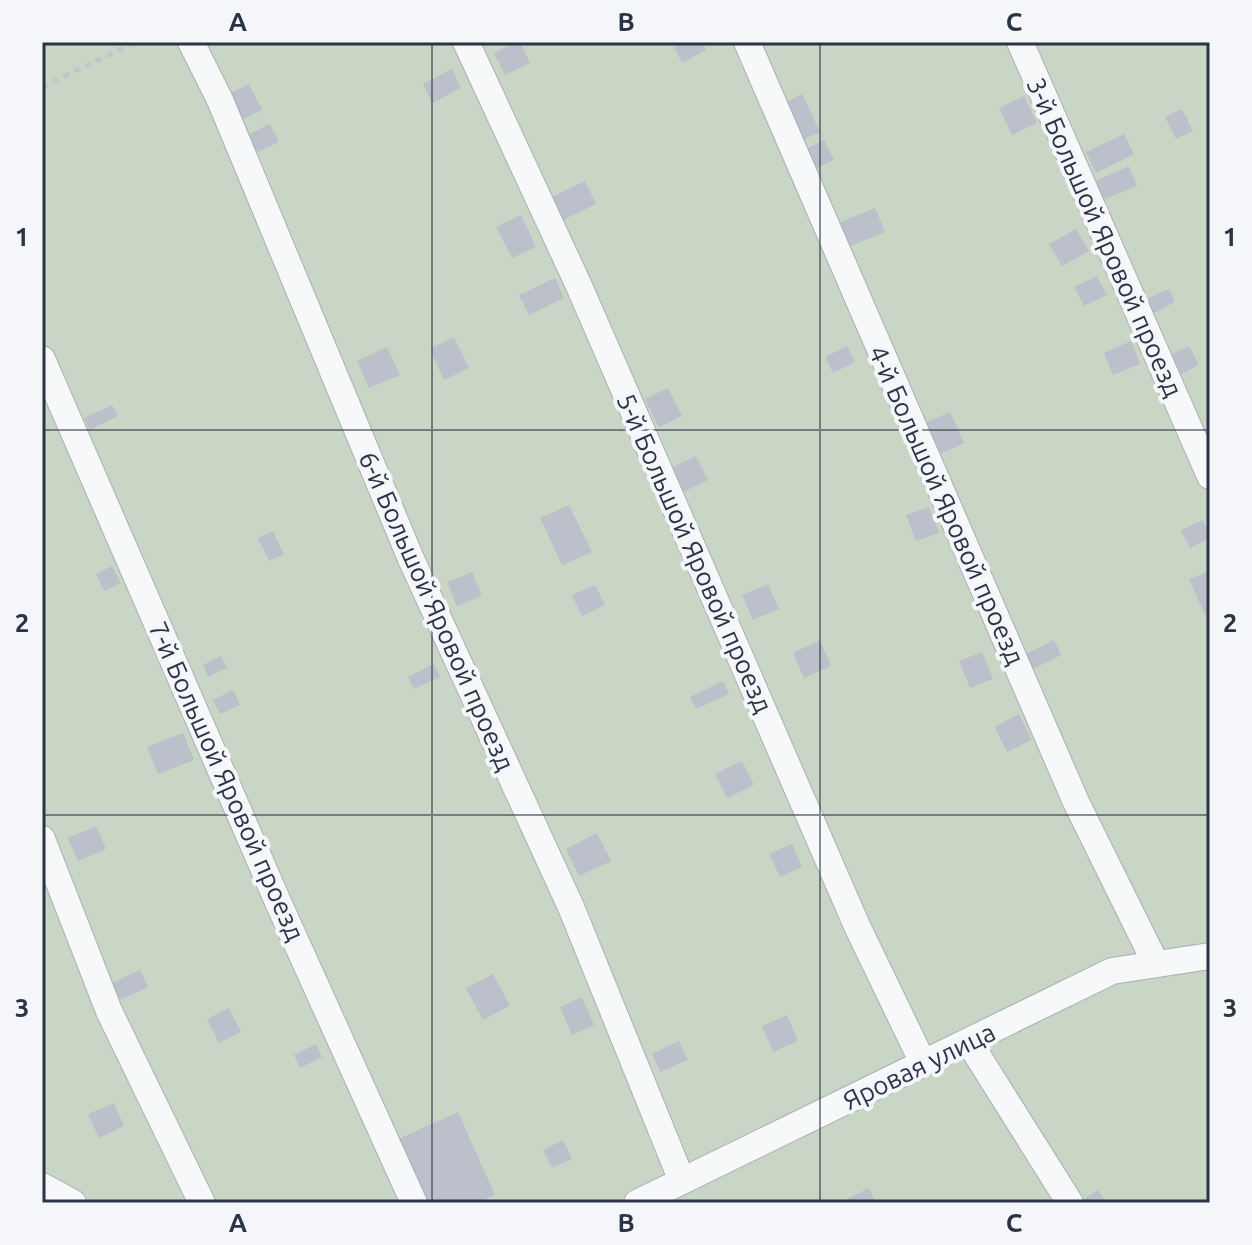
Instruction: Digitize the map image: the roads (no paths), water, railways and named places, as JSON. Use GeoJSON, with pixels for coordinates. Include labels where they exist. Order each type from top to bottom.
{"type":"FeatureCollection","features":[{"type":"Feature","properties":{"kind":"street","name":"6-й Большой Яровой проезд"},"geometry":{"type":"LineString","coordinates":[[191,42],[220,100],[411,559],[571,907],[682,1181]]}},
{"type":"Feature","properties":{"kind":"street","name":"5-й Большой Яровой проезд"},"geometry":{"type":"LineString","coordinates":[[466,42],[579,286],[857,926],[923,1063]]}},
{"type":"Feature","properties":{"kind":"street","name":"4-й Большой Яровой проезд"},"geometry":{"type":"LineString","coordinates":[[747,42],[1076,802],[1156,964]]}},
{"type":"Feature","properties":{"kind":"street","name":"3-й Большой Яровой проезд"},"geometry":{"type":"LineString","coordinates":[[1020,42],[1210,476]]}},
{"type":"Feature","properties":{"kind":"street","name":"7-й Большой Яровой проезд"},"geometry":{"type":"LineString","coordinates":[[42,359],[278,902],[414,1203]]}},
{"type":"Feature","properties":{"kind":"street"},"geometry":{"type":"LineString","coordinates":[[42,839],[109,1011],[202,1203]]}},
{"type":"Feature","properties":{"kind":"street","name":"Яровая улица"},"geometry":{"type":"LineString","coordinates":[[637,1203],[1112,971],[1210,956]]}},
{"type":"Feature","properties":{"kind":"street"},"geometry":{"type":"LineString","coordinates":[[969,1042],[1070,1203]]}},
{"type":"Feature","properties":{"kind":"street"},"geometry":{"type":"LineString","coordinates":[[42,1186],[73,1203]]}}]}
